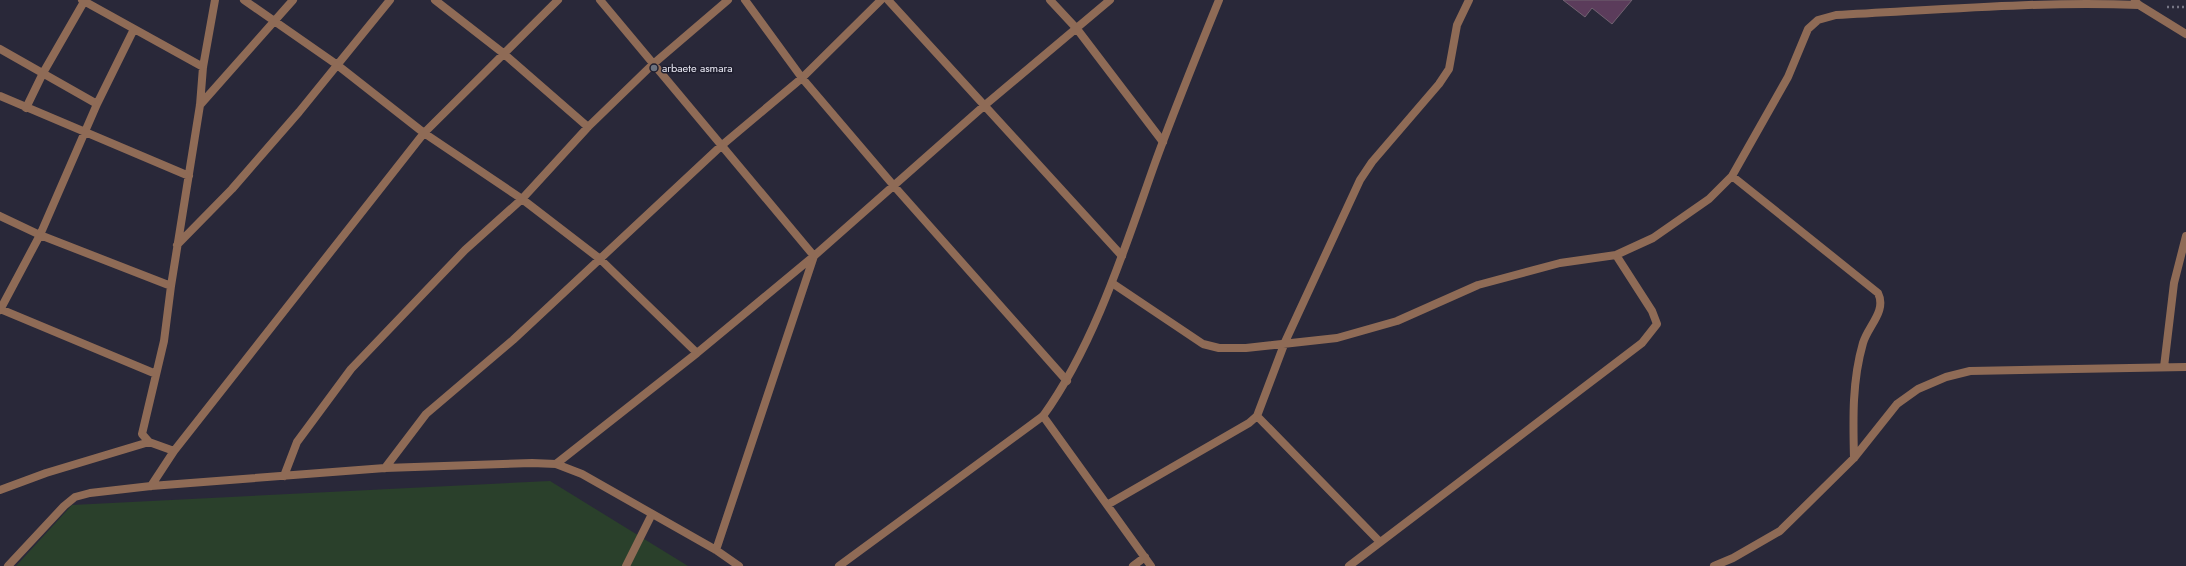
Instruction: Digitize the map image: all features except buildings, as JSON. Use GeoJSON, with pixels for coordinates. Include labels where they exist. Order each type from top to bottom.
{"type":"FeatureCollection","features":[{"type":"Feature","properties":{"kind":"street"},"geometry":{"type":"LineString","coordinates":[[26,108],[43,73],[84,0],[203,67]]}},
{"type":"Feature","properties":{"kind":"street"},"geometry":{"type":"LineString","coordinates":[[174,451],[148,442],[142,434],[164,341],[171,286],[200,105],[203,67],[215,0]]}},
{"type":"Feature","properties":{"kind":"street"},"geometry":{"type":"LineString","coordinates":[[244,0],[276,20],[336,64],[424,134],[522,199],[600,259],[697,353]]}},
{"type":"Feature","properties":{"kind":"street"},"geometry":{"type":"LineString","coordinates":[[200,105],[293,0]]}},
{"type":"Feature","properties":{"kind":"street"},"geometry":{"type":"LineString","coordinates":[[178,245],[232,189],[298,112],[390,0]]}},
{"type":"Feature","properties":{"kind":"street"},"geometry":{"type":"LineString","coordinates":[[435,0],[503,53],[588,127]]}},
{"type":"Feature","properties":{"kind":"street"},"geometry":{"type":"LineString","coordinates":[[151,486],[174,451],[424,134],[503,53],[558,0]]}},
{"type":"Feature","properties":{"kind":"street"},"geometry":{"type":"LineString","coordinates":[[600,0],[652,65],[814,256]]}},
{"type":"Feature","properties":{"kind":"street"},"geometry":{"type":"LineString","coordinates":[[284,476],[297,442],[351,369],[465,250],[522,199],[588,127],[652,65],[728,0]]}},
{"type":"Feature","properties":{"kind":"street"},"geometry":{"type":"LineString","coordinates":[[745,0],[802,78],[894,186],[1066,381]]}},
{"type":"Feature","properties":{"kind":"street"},"geometry":{"type":"LineString","coordinates":[[385,468],[426,414],[512,340],[721,146],[802,78],[881,0]]}},
{"type":"Feature","properties":{"kind":"street"},"geometry":{"type":"LineString","coordinates":[[888,0],[986,105],[1122,256]]}},
{"type":"Feature","properties":{"kind":"street"},"geometry":{"type":"LineString","coordinates":[[1050,0],[1077,29],[1163,142]]}},
{"type":"Feature","properties":{"kind":"street"},"geometry":{"type":"LineString","coordinates":[[556,464],[697,353],[814,256],[986,105],[1110,0]]}},
{"type":"Feature","properties":{"kind":"street"},"geometry":{"type":"LineString","coordinates":[[839,566],[1043,416],[1066,381],[1112,283],[1163,142],[1219,0]]}},
{"type":"Feature","properties":{"kind":"street"},"geometry":{"type":"LineString","coordinates":[[1107,505],[1250,423],[1257,416],[1285,342],[1360,180],[1372,162],[1439,84],[1449,69],[1457,25],[1469,0]]}},
{"type":"Feature","properties":{"kind":"street"},"geometry":{"type":"LineString","coordinates":[[1112,283],[1203,344],[1219,348],[1246,348],[1285,342],[1337,338],[1397,321],[1478,285],[1560,263],[1616,255],[1653,238],[1709,199],[1732,176],[1788,76],[1808,29],[1818,20],[1836,15],[1970,7],[2137,2],[2186,34]]}},
{"type":"Feature","properties":{"kind":"street"},"geometry":{"type":"LineString","coordinates":[[134,29],[97,104],[40,235],[0,309],[156,374]]}},
{"type":"Feature","properties":{"kind":"street"},"geometry":{"type":"LineString","coordinates":[[0,49],[97,104]]}},
{"type":"Feature","properties":{"kind":"street"},"geometry":{"type":"LineString","coordinates":[[0,96],[188,176]]}},
{"type":"Feature","properties":{"kind":"street"},"geometry":{"type":"LineString","coordinates":[[1732,176],[1878,293],[1881,300],[1881,307],[1864,341],[1859,360],[1853,418],[1854,458]]}},
{"type":"Feature","properties":{"kind":"street"},"geometry":{"type":"LineString","coordinates":[[0,216],[40,235],[171,286]]}},
{"type":"Feature","properties":{"kind":"street"},"geometry":{"type":"LineString","coordinates":[[2164,367],[2174,284],[2186,236]]}},
{"type":"Feature","properties":{"kind":"street"},"geometry":{"type":"LineString","coordinates":[[1349,566],[1379,541],[1642,343],[1657,324],[1652,311],[1616,255]]}},
{"type":"Feature","properties":{"kind":"street"},"geometry":{"type":"LineString","coordinates":[[716,550],[814,256]]}},
{"type":"Feature","properties":{"kind":"street"},"geometry":{"type":"LineString","coordinates":[[1714,566],[1734,558],[1780,531],[1854,458],[1897,404],[1918,389],[1946,377],[1970,371],[2061,371],[2186,367]]}},
{"type":"Feature","properties":{"kind":"street"},"geometry":{"type":"LineString","coordinates":[[1043,416],[1151,566]]}},
{"type":"Feature","properties":{"kind":"street"},"geometry":{"type":"LineString","coordinates":[[1257,416],[1379,541]]}},
{"type":"Feature","properties":{"kind":"street"},"geometry":{"type":"LineString","coordinates":[[0,490],[46,472],[148,442]]}},
{"type":"Feature","properties":{"kind":"street"},"geometry":{"type":"LineString","coordinates":[[8,566],[64,506],[75,498],[90,493],[151,486],[385,468],[532,463],[556,464],[582,474],[716,550],[739,566]]}},
{"type":"Feature","properties":{"kind":"street"},"geometry":{"type":"LineString","coordinates":[[626,566],[652,514]]}},
{"type":"Feature","properties":{"kind":"street"},"geometry":{"type":"LineString","coordinates":[[1133,566],[1145,557]]}},
{"type":"Feature","properties":{"kind":"green space"},"geometry":{"type":"Polygon","coordinates":[[[550,481],[688,566],[16,566],[72,505],[550,481]]]}},
{"type":"Feature","properties":{"kind":"place","name":"arbaete asmara"},"geometry":{"type":"Point","coordinates":[654,68]}}]}
